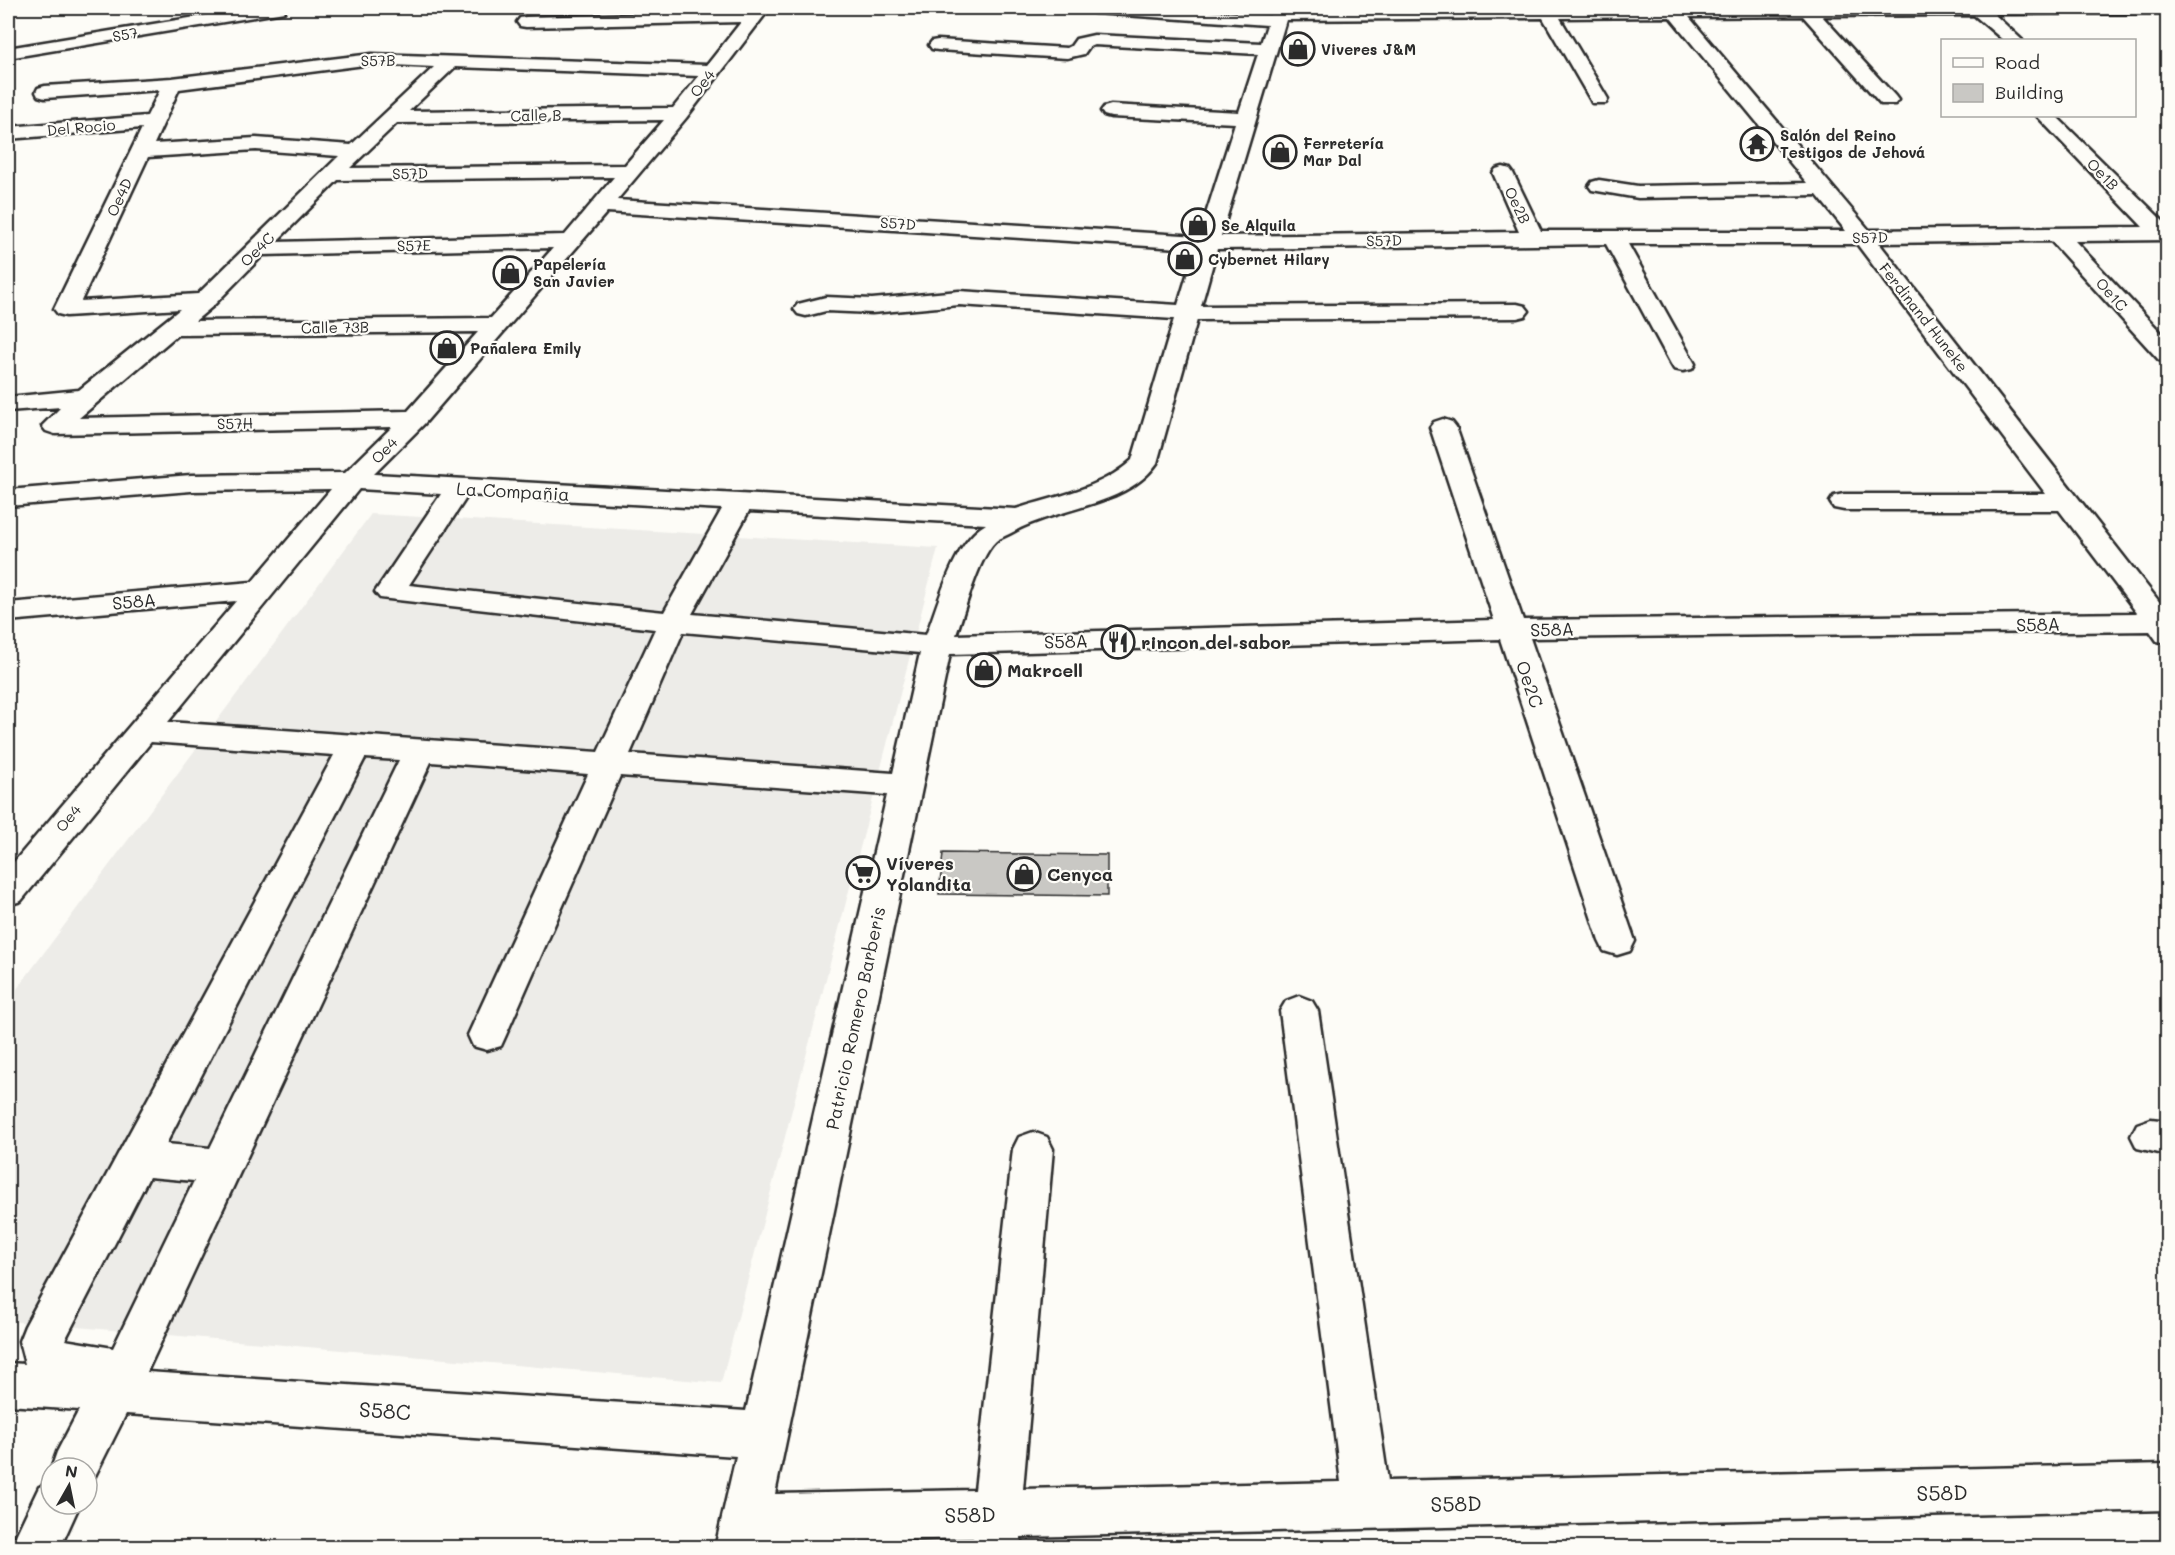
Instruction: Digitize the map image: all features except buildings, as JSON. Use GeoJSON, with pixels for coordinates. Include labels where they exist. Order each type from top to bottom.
{"type":"FeatureCollection","features":[{"type":"Feature","properties":{"kind":"street","name":"S57"},"geometry":{"type":"LineString","coordinates":[[8,53],[278,8]]}},
{"type":"Feature","properties":{"kind":"street"},"geometry":{"type":"LineString","coordinates":[[1095,8],[1277,23]]}},
{"type":"Feature","properties":{"kind":"street"},"geometry":{"type":"LineString","coordinates":[[938,45],[1067,53],[1078,50],[1082,43],[1094,40],[1277,23],[1548,12],[1674,9],[1808,11],[2159,8]]}},
{"type":"Feature","properties":{"kind":"street","name":"Ferdinand Huneke"},"geometry":{"type":"LineString","coordinates":[[1674,9],[1863,237],[2164,626]]}},
{"type":"Feature","properties":{"kind":"street"},"geometry":{"type":"LineString","coordinates":[[1978,9],[2012,39]]}},
{"type":"Feature","properties":{"kind":"street"},"geometry":{"type":"LineString","coordinates":[[1808,11],[1888,100]]}},
{"type":"Feature","properties":{"kind":"street"},"geometry":{"type":"LineString","coordinates":[[526,22],[758,12]]}},
{"type":"Feature","properties":{"kind":"street","name":"Oe4"},"geometry":{"type":"LineString","coordinates":[[8,892],[352,481],[415,419],[631,171],[679,114],[758,12]]}},
{"type":"Feature","properties":{"kind":"street"},"geometry":{"type":"LineString","coordinates":[[1548,12],[1599,99]]}},
{"type":"Feature","properties":{"kind":"street"},"geometry":{"type":"LineString","coordinates":[[93,39],[114,15]]}},
{"type":"Feature","properties":{"kind":"street","name":"Patricio Romero Barberis"},"geometry":{"type":"LineString","coordinates":[[741,1534],[937,645],[971,556],[985,536],[1018,517],[1104,490],[1126,480],[1144,463],[1208,243],[1277,23]]}},
{"type":"Feature","properties":{"kind":"street","name":"S57B"},"geometry":{"type":"LineString","coordinates":[[45,92],[172,84],[372,59],[712,71]]}},
{"type":"Feature","properties":{"kind":"street","name":"Oe4C"},"geometry":{"type":"LineString","coordinates":[[55,426],[86,398],[206,301],[332,174],[451,61]]}},
{"type":"Feature","properties":{"kind":"street","name":"Oe4D"},"geometry":{"type":"LineString","coordinates":[[172,84],[66,309],[206,301]]}},
{"type":"Feature","properties":{"kind":"street"},"geometry":{"type":"LineString","coordinates":[[1111,111],[1247,118]]}},
{"type":"Feature","properties":{"kind":"street","name":"Calle B"},"geometry":{"type":"LineString","coordinates":[[393,117],[679,114]]}},
{"type":"Feature","properties":{"kind":"street","name":"Oe1B"},"geometry":{"type":"LineString","coordinates":[[2047,117],[2164,233]]}},
{"type":"Feature","properties":{"kind":"street","name":"Del Rocio"},"geometry":{"type":"LineString","coordinates":[[8,133],[156,121]]}},
{"type":"Feature","properties":{"kind":"street"},"geometry":{"type":"LineString","coordinates":[[141,151],[256,144],[356,151]]}},
{"type":"Feature","properties":{"kind":"street","name":"S57D"},"geometry":{"type":"LineString","coordinates":[[332,174],[631,171]]}},
{"type":"Feature","properties":{"kind":"street","name":"Oe2B"},"geometry":{"type":"LineString","coordinates":[[1503,173],[1533,238]]}},
{"type":"Feature","properties":{"kind":"street"},"geometry":{"type":"LineString","coordinates":[[1599,186],[1638,192],[1823,189]]}},
{"type":"Feature","properties":{"kind":"street","name":"S57D"},"geometry":{"type":"LineString","coordinates":[[601,205],[1208,243],[2164,233]]}},
{"type":"Feature","properties":{"kind":"street","name":"Oe1C"},"geometry":{"type":"LineString","coordinates":[[2056,233],[2168,355]]}},
{"type":"Feature","properties":{"kind":"street"},"geometry":{"type":"LineString","coordinates":[[1614,238],[1683,364]]}},
{"type":"Feature","properties":{"kind":"street","name":"S57E"},"geometry":{"type":"LineString","coordinates":[[257,249],[571,241]]}},
{"type":"Feature","properties":{"kind":"street"},"geometry":{"type":"LineString","coordinates":[[806,309],[826,304],[872,306],[959,298],[1187,313],[1517,310]]}},
{"type":"Feature","properties":{"kind":"street","name":"Calle 73B"},"geometry":{"type":"LineString","coordinates":[[173,328],[496,325]]}},
{"type":"Feature","properties":{"kind":"street"},"geometry":{"type":"LineString","coordinates":[[8,404],[86,398]]}},
{"type":"Feature","properties":{"kind":"street","name":"S57H"},"geometry":{"type":"LineString","coordinates":[[55,426],[415,419]]}},
{"type":"Feature","properties":{"kind":"street","name":"Oe2C"},"geometry":{"type":"LineString","coordinates":[[1443,427],[1617,941]]}},
{"type":"Feature","properties":{"kind":"street","name":"La Compañia"},"geometry":{"type":"LineString","coordinates":[[8,498],[191,483],[352,481],[1018,517]]}},
{"type":"Feature","properties":{"kind":"street","name":"S58A"},"geometry":{"type":"LineString","coordinates":[[459,488],[390,592],[673,622],[937,645],[1512,629],[2164,626]]}},
{"type":"Feature","properties":{"kind":"street"},"geometry":{"type":"LineString","coordinates":[[1844,502],[2067,502]]}},
{"type":"Feature","properties":{"kind":"street"},"geometry":{"type":"LineString","coordinates":[[487,1035],[673,622],[739,503]]}},
{"type":"Feature","properties":{"kind":"street","name":"S58A"},"geometry":{"type":"LineString","coordinates":[[8,612],[260,590]]}},
{"type":"Feature","properties":{"kind":"street"},"geometry":{"type":"LineString","coordinates":[[141,731],[906,786]]}},
{"type":"Feature","properties":{"kind":"street"},"geometry":{"type":"LineString","coordinates":[[117,1385],[114,1369],[65,1361],[43,1353],[41,1341],[355,746]]}},
{"type":"Feature","properties":{"kind":"street"},"geometry":{"type":"LineString","coordinates":[[80,1456],[117,1385],[420,751]]}},
{"type":"Feature","properties":{"kind":"street"},"geometry":{"type":"LineString","coordinates":[[1299,1011],[1368,1505]]}},
{"type":"Feature","properties":{"kind":"street"},"geometry":{"type":"LineString","coordinates":[[997,1530],[1033,1149]]}},
{"type":"Feature","properties":{"kind":"street"},"geometry":{"type":"LineString","coordinates":[[137,1160],[222,1166]]}},
{"type":"Feature","properties":{"kind":"street","name":"S58C"},"geometry":{"type":"LineString","coordinates":[[8,1384],[117,1385],[763,1436]]}},
{"type":"Feature","properties":{"kind":"street","name":"S58D"},"geometry":{"type":"LineString","coordinates":[[741,1534],[997,1530],[1368,1505],[2168,1487]]}},
{"type":"Feature","properties":{"kind":"street"},"geometry":{"type":"LineString","coordinates":[[34,1548],[50,1516]]}},
{"type":"Feature","properties":{"kind":"shaded area"},"geometry":{"type":"Polygon","coordinates":[[[371,514],[938,548],[721,1383],[8,1321],[8,1001],[371,514]]]}},
{"type":"Feature","properties":{"kind":"place","name":"Viveres J&M"},"geometry":{"type":"Point","coordinates":[1298,49]}},
{"type":"Feature","properties":{"kind":"place","name":"Salón del Reino Testigos de Jehová"},"geometry":{"type":"Point","coordinates":[1757,144]}},
{"type":"Feature","properties":{"kind":"place","name":"Ferretería Mar Dal"},"geometry":{"type":"Point","coordinates":[1280,152]}},
{"type":"Feature","properties":{"kind":"place","name":"Se Alquila"},"geometry":{"type":"Point","coordinates":[1198,225]}},
{"type":"Feature","properties":{"kind":"place","name":"Cybernet Hilary"},"geometry":{"type":"Point","coordinates":[1185,259]}},
{"type":"Feature","properties":{"kind":"place","name":"Papelería San Javier"},"geometry":{"type":"Point","coordinates":[510,273]}},
{"type":"Feature","properties":{"kind":"place","name":"Pañalera Emily"},"geometry":{"type":"Point","coordinates":[447,348]}},
{"type":"Feature","properties":{"kind":"place","name":"rincon del sabor"},"geometry":{"type":"Point","coordinates":[1118,642]}},
{"type":"Feature","properties":{"kind":"place","name":"Makrcell"},"geometry":{"type":"Point","coordinates":[984,670]}},
{"type":"Feature","properties":{"kind":"place","name":"Víveres Yolandita"},"geometry":{"type":"Point","coordinates":[863,873]}},
{"type":"Feature","properties":{"kind":"place","name":"Cenyca"},"geometry":{"type":"Point","coordinates":[1024,874]}}]}
